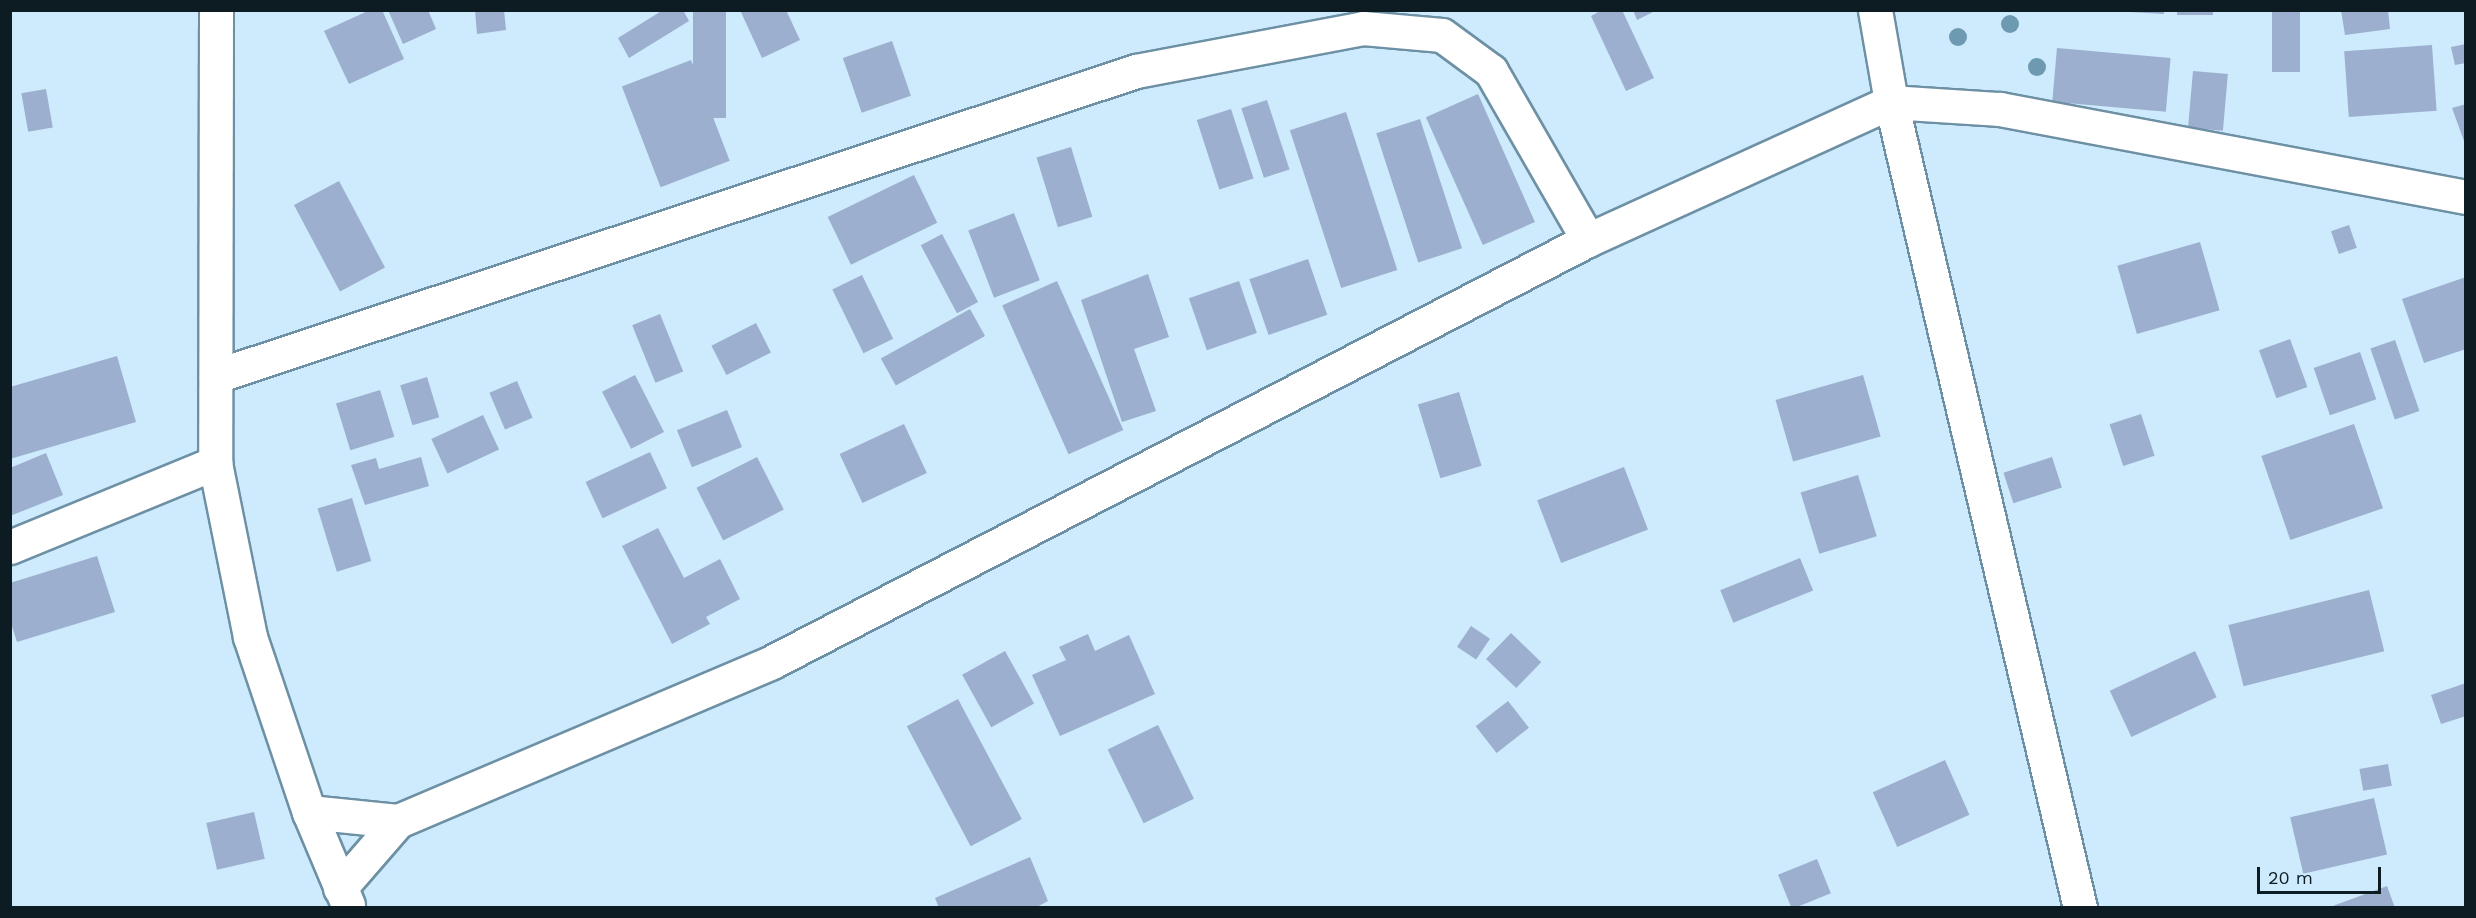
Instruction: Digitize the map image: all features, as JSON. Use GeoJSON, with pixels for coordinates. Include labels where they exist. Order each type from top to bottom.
{"type":"FeatureCollection","features":[{"type":"Feature","properties":{"kind":"street"},"geometry":{"type":"LineString","coordinates":[[216,10],[215,463],[250,637],[309,812],[344,898]]}},
{"type":"Feature","properties":{"kind":"street"},"geometry":{"type":"LineString","coordinates":[[1875,10],[1891,102],[2080,908]]}},
{"type":"Feature","properties":{"kind":"street"},"geometry":{"type":"LineString","coordinates":[[216,376],[1136,71],[1362,28],[1442,35],[1491,71],[1588,240]]}},
{"type":"Feature","properties":{"kind":"street"},"geometry":{"type":"LineString","coordinates":[[309,812],[398,821],[772,662],[1588,240],[1891,102],[2000,109],[2466,197]]}},
{"type":"Feature","properties":{"kind":"street"},"geometry":{"type":"LineString","coordinates":[[10,547],[215,463]]}},
{"type":"Feature","properties":{"kind":"street"},"geometry":{"type":"LineString","coordinates":[[344,898],[398,821]]}},
{"type":"Feature","properties":{"kind":"building"},"geometry":{"type":"Polygon","coordinates":[[[370,10],[382,10],[404,59],[349,84],[324,31],[370,10]]]}},
{"type":"Feature","properties":{"kind":"building"},"geometry":{"type":"Polygon","coordinates":[[[388,10],[428,10],[436,29],[403,44],[388,10]]]}},
{"type":"Feature","properties":{"kind":"building"},"geometry":{"type":"Polygon","coordinates":[[[475,10],[504,10],[506,30],[477,34],[475,10]]]}},
{"type":"Feature","properties":{"kind":"building"},"geometry":{"type":"Polygon","coordinates":[[[663,10],[683,10],[689,21],[629,58],[618,38],[663,10]]]}},
{"type":"Feature","properties":{"kind":"building"},"geometry":{"type":"Polygon","coordinates":[[[693,10],[726,10],[726,118],[693,118],[693,10]]]}},
{"type":"Feature","properties":{"kind":"building"},"geometry":{"type":"Polygon","coordinates":[[[740,10],[786,10],[800,40],[762,58],[740,10]]]}},
{"type":"Feature","properties":{"kind":"building"},"geometry":{"type":"Polygon","coordinates":[[[1602,10],[1622,10],[1654,78],[1626,91],[1591,16],[1602,10]]]}},
{"type":"Feature","properties":{"kind":"building"},"geometry":{"type":"Polygon","coordinates":[[[1633,10],[1657,10],[1637,20],[1633,10]]]}},
{"type":"Feature","properties":{"kind":"building"},"geometry":{"type":"Polygon","coordinates":[[[2129,10],[2164,10],[2164,14],[2129,12],[2129,10]]]}},
{"type":"Feature","properties":{"kind":"building"},"geometry":{"type":"Polygon","coordinates":[[[2177,10],[2213,10],[2213,15],[2177,15],[2177,10]]]}},
{"type":"Feature","properties":{"kind":"building"},"geometry":{"type":"Polygon","coordinates":[[[2272,10],[2300,10],[2300,72],[2272,72],[2272,10]]]}},
{"type":"Feature","properties":{"kind":"building"},"geometry":{"type":"Polygon","coordinates":[[[2341,10],[2388,10],[2390,29],[2345,35],[2341,10]]]}},
{"type":"Feature","properties":{"kind":"building"},"geometry":{"type":"Polygon","coordinates":[[[892,41],[911,96],[862,113],[843,58],[892,41]]]}},
{"type":"Feature","properties":{"kind":"building"},"geometry":{"type":"Polygon","coordinates":[[[2466,44],[2466,63],[2455,65],[2451,47],[2466,44]]]}},
{"type":"Feature","properties":{"kind":"building"},"geometry":{"type":"Polygon","coordinates":[[[2432,45],[2437,111],[2349,117],[2344,51],[2432,45]]]}},
{"type":"Feature","properties":{"kind":"building"},"geometry":{"type":"Polygon","coordinates":[[[2057,48],[2171,58],[2166,112],[2052,102],[2057,48]]]}},
{"type":"Feature","properties":{"kind":"building"},"geometry":{"type":"Polygon","coordinates":[[[691,60],[730,161],[661,187],[622,87],[691,60]]]}},
{"type":"Feature","properties":{"kind":"building"},"geometry":{"type":"Polygon","coordinates":[[[2193,71],[2228,74],[2223,131],[2188,128],[2193,71]]]}},
{"type":"Feature","properties":{"kind":"building"},"geometry":{"type":"Polygon","coordinates":[[[46,89],[53,127],[28,132],[21,93],[46,89]]]}},
{"type":"Feature","properties":{"kind":"building"},"geometry":{"type":"Polygon","coordinates":[[[1478,94],[1535,222],[1483,245],[1426,117],[1478,94]]]}},
{"type":"Feature","properties":{"kind":"building"},"geometry":{"type":"Polygon","coordinates":[[[1267,100],[1290,169],[1264,178],[1241,108],[1267,100]]]}},
{"type":"Feature","properties":{"kind":"building"},"geometry":{"type":"Polygon","coordinates":[[[2466,104],[2466,141],[2464,141],[2452,108],[2466,104]]]}},
{"type":"Feature","properties":{"kind":"building"},"geometry":{"type":"Polygon","coordinates":[[[1231,109],[1254,178],[1219,190],[1197,120],[1231,109]]]}},
{"type":"Feature","properties":{"kind":"building"},"geometry":{"type":"Polygon","coordinates":[[[1346,112],[1397,270],[1341,288],[1290,130],[1346,112]]]}},
{"type":"Feature","properties":{"kind":"building"},"geometry":{"type":"Polygon","coordinates":[[[1420,119],[1462,248],[1418,263],[1376,133],[1420,119]]]}},
{"type":"Feature","properties":{"kind":"building"},"geometry":{"type":"Polygon","coordinates":[[[1071,147],[1092,217],[1058,227],[1037,158],[1071,147]]]}},
{"type":"Feature","properties":{"kind":"building"},"geometry":{"type":"Polygon","coordinates":[[[914,175],[937,223],[851,265],[828,217],[914,175]]]}},
{"type":"Feature","properties":{"kind":"building"},"geometry":{"type":"Polygon","coordinates":[[[339,181],[385,268],[340,291],[294,205],[339,181]]]}},
{"type":"Feature","properties":{"kind":"building"},"geometry":{"type":"Polygon","coordinates":[[[1014,213],[1040,280],[994,298],[968,231],[1014,213]]]}},
{"type":"Feature","properties":{"kind":"building"},"geometry":{"type":"Polygon","coordinates":[[[2349,225],[2357,248],[2339,254],[2331,231],[2349,225]]]}},
{"type":"Feature","properties":{"kind":"building"},"geometry":{"type":"Polygon","coordinates":[[[942,234],[978,302],[957,313],[921,245],[942,234]]]}},
{"type":"Feature","properties":{"kind":"building"},"geometry":{"type":"Polygon","coordinates":[[[2200,242],[2220,310],[2137,334],[2117,266],[2200,242]]]}},
{"type":"Feature","properties":{"kind":"building"},"geometry":{"type":"Polygon","coordinates":[[[1308,259],[1327,315],[1269,335],[1249,279],[1308,259]]]}},
{"type":"Feature","properties":{"kind":"building"},"geometry":{"type":"Polygon","coordinates":[[[1148,274],[1169,337],[1134,349],[1156,411],[1122,422],[1081,300],[1148,274]]]}},
{"type":"Feature","properties":{"kind":"building"},"geometry":{"type":"Polygon","coordinates":[[[862,275],[893,339],[863,353],[832,289],[862,275]]]}},
{"type":"Feature","properties":{"kind":"building"},"geometry":{"type":"Polygon","coordinates":[[[2466,277],[2466,349],[2424,363],[2402,299],[2466,277]]]}},
{"type":"Feature","properties":{"kind":"building"},"geometry":{"type":"Polygon","coordinates":[[[1057,281],[1123,430],[1068,454],[1002,305],[1057,281]]]}},
{"type":"Feature","properties":{"kind":"building"},"geometry":{"type":"Polygon","coordinates":[[[1239,281],[1257,333],[1207,350],[1189,298],[1239,281]]]}},
{"type":"Feature","properties":{"kind":"building"},"geometry":{"type":"Polygon","coordinates":[[[970,309],[985,336],[896,386],[881,358],[970,309]]]}},
{"type":"Feature","properties":{"kind":"building"},"geometry":{"type":"Polygon","coordinates":[[[660,314],[683,371],[655,383],[632,325],[660,314]]]}},
{"type":"Feature","properties":{"kind":"building"},"geometry":{"type":"Polygon","coordinates":[[[756,323],[771,352],[726,375],[711,346],[756,323]]]}},
{"type":"Feature","properties":{"kind":"building"},"geometry":{"type":"Polygon","coordinates":[[[2290,339],[2307,387],[2276,398],[2259,350],[2290,339]]]}},
{"type":"Feature","properties":{"kind":"building"},"geometry":{"type":"Polygon","coordinates":[[[2395,340],[2419,411],[2395,419],[2370,348],[2395,340]]]}},
{"type":"Feature","properties":{"kind":"building"},"geometry":{"type":"Polygon","coordinates":[[[2360,352],[2376,399],[2330,415],[2314,368],[2360,352]]]}},
{"type":"Feature","properties":{"kind":"building"},"geometry":{"type":"Polygon","coordinates":[[[117,356],[136,422],[10,459],[10,387],[117,356]]]}},
{"type":"Feature","properties":{"kind":"building"},"geometry":{"type":"Polygon","coordinates":[[[635,375],[664,432],[631,449],[602,392],[635,375]]]}},
{"type":"Feature","properties":{"kind":"building"},"geometry":{"type":"Polygon","coordinates":[[[1863,375],[1881,437],[1793,462],[1776,400],[1863,375]]]}},
{"type":"Feature","properties":{"kind":"building"},"geometry":{"type":"Polygon","coordinates":[[[427,377],[439,417],[413,425],[400,385],[427,377]]]}},
{"type":"Feature","properties":{"kind":"building"},"geometry":{"type":"Polygon","coordinates":[[[517,381],[533,418],[505,430],[489,393],[517,381]]]}},
{"type":"Feature","properties":{"kind":"building"},"geometry":{"type":"Polygon","coordinates":[[[380,390],[394,437],[350,450],[336,403],[380,390]]]}},
{"type":"Feature","properties":{"kind":"building"},"geometry":{"type":"Polygon","coordinates":[[[1459,392],[1482,466],[1440,478],[1418,405],[1459,392]]]}},
{"type":"Feature","properties":{"kind":"building"},"geometry":{"type":"Polygon","coordinates":[[[727,410],[742,447],[692,467],[677,430],[727,410]]]}},
{"type":"Feature","properties":{"kind":"building"},"geometry":{"type":"Polygon","coordinates":[[[2141,414],[2155,456],[2123,466],[2110,424],[2141,414]]]}},
{"type":"Feature","properties":{"kind":"building"},"geometry":{"type":"Polygon","coordinates":[[[483,415],[499,449],[447,474],[431,439],[483,415]]]}},
{"type":"Feature","properties":{"kind":"building"},"geometry":{"type":"Polygon","coordinates":[[[904,424],[927,473],[862,503],[840,454],[904,424]]]}},
{"type":"Feature","properties":{"kind":"building"},"geometry":{"type":"Polygon","coordinates":[[[2354,424],[2383,508],[2290,540],[2261,456],[2354,424]]]}},
{"type":"Feature","properties":{"kind":"building"},"geometry":{"type":"Polygon","coordinates":[[[650,452],[667,488],[603,518],[586,482],[650,452]]]}},
{"type":"Feature","properties":{"kind":"building"},"geometry":{"type":"Polygon","coordinates":[[[46,453],[63,495],[10,516],[10,468],[46,453]]]}},
{"type":"Feature","properties":{"kind":"building"},"geometry":{"type":"Polygon","coordinates":[[[421,457],[429,486],[365,505],[351,465],[376,458],[379,469],[421,457]]]}},
{"type":"Feature","properties":{"kind":"building"},"geometry":{"type":"Polygon","coordinates":[[[757,457],[784,510],[723,540],[696,488],[757,457]]]}},
{"type":"Feature","properties":{"kind":"building"},"geometry":{"type":"Polygon","coordinates":[[[2052,457],[2062,487],[2013,503],[2003,473],[2052,457]]]}},
{"type":"Feature","properties":{"kind":"building"},"geometry":{"type":"Polygon","coordinates":[[[1624,467],[1648,530],[1561,563],[1537,500],[1624,467]]]}},
{"type":"Feature","properties":{"kind":"building"},"geometry":{"type":"Polygon","coordinates":[[[1858,475],[1877,536],[1819,554],[1801,493],[1858,475]]]}},
{"type":"Feature","properties":{"kind":"building"},"geometry":{"type":"Polygon","coordinates":[[[352,498],[371,561],[337,572],[318,509],[352,498]]]}},
{"type":"Feature","properties":{"kind":"building"},"geometry":{"type":"Polygon","coordinates":[[[658,528],[684,578],[720,559],[740,599],[706,617],[710,624],[672,644],[622,546],[658,528]]]}},
{"type":"Feature","properties":{"kind":"building"},"geometry":{"type":"Polygon","coordinates":[[[97,556],[115,612],[17,642],[10,620],[10,583],[97,556]]]}},
{"type":"Feature","properties":{"kind":"building"},"geometry":{"type":"Polygon","coordinates":[[[1800,558],[1813,590],[1733,623],[1720,590],[1800,558]]]}},
{"type":"Feature","properties":{"kind":"building"},"geometry":{"type":"Polygon","coordinates":[[[2369,590],[2384,651],[2244,686],[2228,625],[2369,590]]]}},
{"type":"Feature","properties":{"kind":"building"},"geometry":{"type":"Polygon","coordinates":[[[1471,626],[1490,639],[1476,660],[1457,647],[1471,626]]]}},
{"type":"Feature","properties":{"kind":"building"},"geometry":{"type":"Polygon","coordinates":[[[1511,633],[1541,662],[1516,688],[1486,659],[1511,633]]]}},
{"type":"Feature","properties":{"kind":"building"},"geometry":{"type":"Polygon","coordinates":[[[1088,634],[1095,651],[1129,635],[1155,694],[1060,736],[1032,675],[1066,660],[1059,647],[1088,634]]]}},
{"type":"Feature","properties":{"kind":"building"},"geometry":{"type":"Polygon","coordinates":[[[1005,651],[1034,703],[991,727],[962,675],[1005,651]]]}},
{"type":"Feature","properties":{"kind":"building"},"geometry":{"type":"Polygon","coordinates":[[[2195,651],[2217,697],[2131,737],[2110,691],[2195,651]]]}},
{"type":"Feature","properties":{"kind":"building"},"geometry":{"type":"Polygon","coordinates":[[[2466,683],[2466,716],[2441,724],[2431,695],[2466,683]]]}},
{"type":"Feature","properties":{"kind":"building"},"geometry":{"type":"Polygon","coordinates":[[[958,699],[1022,819],[971,846],[907,726],[958,699]]]}},
{"type":"Feature","properties":{"kind":"building"},"geometry":{"type":"Polygon","coordinates":[[[1508,701],[1529,728],[1497,753],[1476,726],[1508,701]]]}},
{"type":"Feature","properties":{"kind":"building"},"geometry":{"type":"Polygon","coordinates":[[[1158,725],[1194,799],[1144,823],[1108,750],[1158,725]]]}},
{"type":"Feature","properties":{"kind":"building"},"geometry":{"type":"Polygon","coordinates":[[[1945,760],[1969,815],[1897,847],[1873,792],[1945,760]]]}},
{"type":"Feature","properties":{"kind":"building"},"geometry":{"type":"Polygon","coordinates":[[[2388,764],[2392,786],[2363,791],[2359,769],[2388,764]]]}},
{"type":"Feature","properties":{"kind":"building"},"geometry":{"type":"Polygon","coordinates":[[[2374,798],[2387,855],[2303,874],[2290,817],[2374,798]]]}},
{"type":"Feature","properties":{"kind":"building"},"geometry":{"type":"Polygon","coordinates":[[[254,812],[265,859],[217,870],[206,823],[254,812]]]}},
{"type":"Feature","properties":{"kind":"building"},"geometry":{"type":"Polygon","coordinates":[[[1030,857],[1048,901],[1035,908],[939,908],[935,898],[1030,857]]]}},
{"type":"Feature","properties":{"kind":"building"},"geometry":{"type":"Polygon","coordinates":[[[1817,859],[1831,893],[1791,908],[1778,875],[1817,859]]]}},
{"type":"Feature","properties":{"kind":"building"},"geometry":{"type":"Polygon","coordinates":[[[2387,886],[2395,908],[2330,908],[2330,907],[2387,886]]]}}]}
